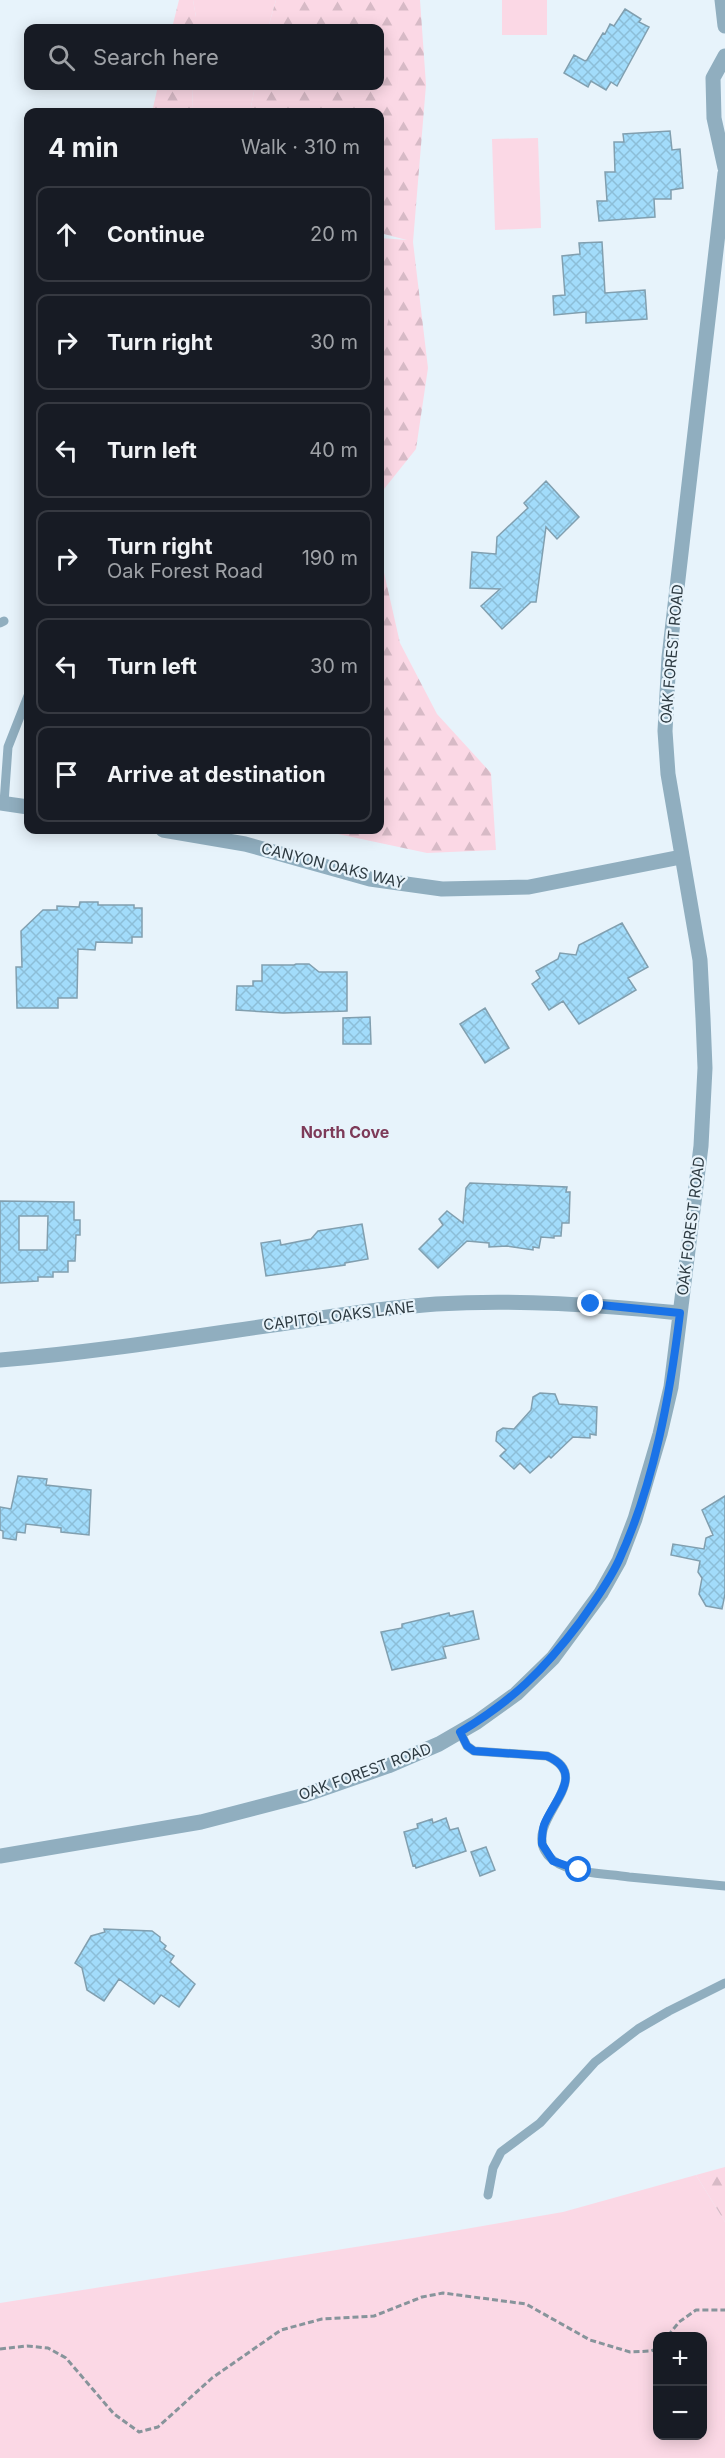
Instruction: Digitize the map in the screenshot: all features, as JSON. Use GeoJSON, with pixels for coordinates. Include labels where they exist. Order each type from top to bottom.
{"type":"FeatureCollection","features":[{"type":"Feature","properties":{"kind":"street"},"geometry":{"type":"LineString","coordinates":[[722,0],[725,26]]}},
{"type":"Feature","properties":{"kind":"street"},"geometry":{"type":"LineString","coordinates":[[725,56],[713,78],[714,118],[725,168]]}},
{"type":"Feature","properties":{"kind":"street","name":"OAK FOREST ROAD"},"geometry":{"type":"LineString","coordinates":[[0,1856],[201,1822],[305,1795],[388,1766],[439,1744],[516,1694],[553,1658],[601,1593],[619,1561],[635,1519],[660,1434],[671,1386],[701,1146],[705,1068],[699,960],[668,774],[665,731],[666,692],[725,173]]}},
{"type":"Feature","properties":{"kind":"street"},"geometry":{"type":"LineString","coordinates":[[2,803],[24,806]]}},
{"type":"Feature","properties":{"kind":"street","name":"CANYON OAKS WAY"},"geometry":{"type":"LineString","coordinates":[[187,834],[246,844],[370,879],[442,889],[484,890],[529,887],[681,857]]}},
{"type":"Feature","properties":{"kind":"street","name":"CAPITOL OAKS LANE"},"geometry":{"type":"LineString","coordinates":[[0,1360],[73,1353],[367,1311],[436,1304],[507,1302],[591,1304],[680,1313]]}},
{"type":"Feature","properties":{"kind":"lane"},"geometry":{"type":"LineString","coordinates":[[2,803],[8,747],[24,706]]}},
{"type":"Feature","properties":{"kind":"lane"},"geometry":{"type":"LineString","coordinates":[[460,1732],[467,1746],[474,1751],[547,1756],[562,1767],[566,1776],[565,1788],[545,1824],[542,1835],[545,1852],[553,1861],[596,1873],[725,1886]]}},
{"type":"Feature","properties":{"kind":"lane"},"geometry":{"type":"LineString","coordinates":[[488,2195],[493,2168],[501,2152],[540,2123],[596,2062],[639,2029],[725,1983]]}},
{"type":"Feature","properties":{"kind":"path"},"geometry":{"type":"LineString","coordinates":[[0,2349],[27,2346],[48,2348],[66,2358],[114,2414],[139,2432],[158,2427],[213,2378],[281,2330],[322,2319],[374,2316],[422,2297],[443,2293],[526,2304],[590,2340],[630,2352],[653,2350]]}},
{"type":"Feature","properties":{"kind":"path"},"geometry":{"type":"LineString","coordinates":[[672,2332],[679,2322],[696,2310],[725,2310]]}},
{"type":"Feature","properties":{"kind":"green space"},"geometry":{"type":"Polygon","coordinates":[[[179,0],[193,0],[196,24],[173,24],[179,0]]]}},
{"type":"Feature","properties":{"kind":"green space"},"geometry":{"type":"Polygon","coordinates":[[[193,0],[276,0],[269,24],[196,24],[193,0]]]}},
{"type":"Feature","properties":{"kind":"green space"},"geometry":{"type":"Polygon","coordinates":[[[276,0],[420,0],[426,85],[413,242],[428,368],[416,449],[384,489],[384,340],[389,317],[384,308],[384,238],[407,240],[384,234],[384,108],[251,108],[254,90],[384,90],[384,24],[269,24],[276,0]]]}},
{"type":"Feature","properties":{"kind":"green space"},"geometry":{"type":"Polygon","coordinates":[[[502,0],[547,0],[547,35],[502,35],[502,0]]]}},
{"type":"Feature","properties":{"kind":"green space"},"geometry":{"type":"Polygon","coordinates":[[[157,90],[193,90],[192,108],[153,108],[157,90]]]}},
{"type":"Feature","properties":{"kind":"green space"},"geometry":{"type":"Polygon","coordinates":[[[193,90],[254,90],[251,108],[192,108],[193,90]]]}},
{"type":"Feature","properties":{"kind":"green space"},"geometry":{"type":"Polygon","coordinates":[[[538,138],[541,228],[495,230],[492,139],[538,138]]]}},
{"type":"Feature","properties":{"kind":"green space"},"geometry":{"type":"Polygon","coordinates":[[[384,307],[390,317],[384,341],[384,307]]]}},
{"type":"Feature","properties":{"kind":"green space"},"geometry":{"type":"Polygon","coordinates":[[[384,573],[400,643],[437,714],[491,773],[496,850],[427,853],[338,834],[384,834],[384,573]]]}},
{"type":"Feature","properties":{"kind":"green space"},"geometry":{"type":"Polygon","coordinates":[[[725,2167],[725,2222],[696,2175],[725,2167]]]}},
{"type":"Feature","properties":{"kind":"green space"},"geometry":{"type":"Polygon","coordinates":[[[696,2175],[725,2222],[725,2458],[0,2458],[0,2303],[563,2212],[696,2175]]]}},
{"type":"Feature","properties":{"kind":"building"},"geometry":{"type":"Polygon","coordinates":[[[625,9],[641,19],[639,22],[649,27],[617,86],[611,82],[606,90],[591,81],[588,87],[564,73],[574,55],[587,60],[603,33],[605,34],[610,24],[614,26],[625,9]]]}},
{"type":"Feature","properties":{"kind":"building"},"geometry":{"type":"Polygon","coordinates":[[[670,131],[672,150],[680,149],[683,188],[671,190],[671,199],[654,199],[655,217],[599,221],[597,201],[607,201],[605,172],[615,172],[614,142],[624,142],[623,134],[670,131]]]}},
{"type":"Feature","properties":{"kind":"building"},"geometry":{"type":"Polygon","coordinates":[[[602,242],[605,293],[645,290],[647,319],[586,323],[586,312],[554,315],[553,296],[565,295],[562,256],[580,254],[579,243],[602,242]]]}},
{"type":"Feature","properties":{"kind":"building"},"geometry":{"type":"Polygon","coordinates":[[[546,481],[579,517],[557,539],[546,527],[536,602],[531,602],[502,629],[481,606],[500,589],[470,588],[472,552],[496,554],[497,537],[528,508],[524,503],[546,481]]]}},
{"type":"Feature","properties":{"kind":"building"},"geometry":{"type":"Polygon","coordinates":[[[80,902],[98,902],[98,905],[134,905],[134,908],[142,908],[142,937],[132,937],[132,943],[96,942],[95,950],[78,949],[77,998],[58,998],[58,1008],[17,1008],[16,967],[22,967],[21,931],[43,910],[57,910],[57,906],[79,907],[80,902]]]}},
{"type":"Feature","properties":{"kind":"building"},"geometry":{"type":"Polygon","coordinates":[[[622,923],[648,967],[628,978],[636,990],[579,1024],[563,1001],[549,1010],[532,984],[540,978],[536,971],[558,959],[560,953],[576,955],[579,945],[622,923]]]}},
{"type":"Feature","properties":{"kind":"building"},"geometry":{"type":"Polygon","coordinates":[[[309,964],[319,972],[347,972],[347,1011],[283,1013],[236,1010],[237,986],[253,986],[253,981],[262,981],[262,965],[309,964]]]}},
{"type":"Feature","properties":{"kind":"building"},"geometry":{"type":"Polygon","coordinates":[[[485,1008],[509,1048],[485,1063],[460,1024],[485,1008]]]}},
{"type":"Feature","properties":{"kind":"building"},"geometry":{"type":"Polygon","coordinates":[[[370,1017],[371,1044],[343,1044],[343,1018],[370,1017]]]}},
{"type":"Feature","properties":{"kind":"building"},"geometry":{"type":"Polygon","coordinates":[[[470,1183],[567,1187],[566,1192],[570,1192],[569,1223],[562,1223],[561,1236],[541,1237],[539,1248],[533,1247],[533,1250],[507,1246],[489,1247],[489,1243],[467,1241],[438,1268],[419,1249],[443,1225],[439,1219],[447,1211],[463,1223],[466,1188],[470,1183]]]}},
{"type":"Feature","properties":{"kind":"building"},"geometry":{"type":"Polygon","coordinates":[[[0,1201],[74,1202],[74,1220],[80,1220],[80,1235],[76,1235],[75,1261],[68,1261],[68,1272],[53,1272],[53,1277],[38,1277],[38,1281],[0,1283],[0,1201]],[[19,1216],[19,1250],[47,1250],[48,1216],[19,1216]]]}},
{"type":"Feature","properties":{"kind":"building"},"geometry":{"type":"Polygon","coordinates":[[[362,1224],[368,1259],[345,1263],[345,1265],[266,1276],[261,1243],[280,1240],[281,1245],[311,1239],[318,1231],[362,1224]]]}},
{"type":"Feature","properties":{"kind":"building"},"geometry":{"type":"Polygon","coordinates":[[[540,1393],[555,1394],[559,1404],[597,1407],[596,1435],[590,1434],[590,1438],[573,1437],[551,1458],[549,1456],[530,1473],[520,1463],[514,1469],[500,1456],[506,1450],[496,1441],[497,1432],[503,1428],[514,1429],[531,1410],[533,1397],[540,1393]]]}},
{"type":"Feature","properties":{"kind":"building"},"geometry":{"type":"Polygon","coordinates":[[[18,1476],[47,1479],[46,1485],[91,1490],[89,1535],[61,1532],[61,1528],[26,1524],[25,1533],[17,1532],[16,1540],[3,1538],[3,1531],[0,1530],[0,1507],[11,1509],[18,1476]]]}},
{"type":"Feature","properties":{"kind":"building"},"geometry":{"type":"Polygon","coordinates":[[[725,1496],[725,1594],[722,1609],[706,1606],[699,1594],[702,1578],[698,1572],[700,1561],[671,1555],[673,1544],[704,1549],[706,1538],[713,1535],[702,1510],[725,1496]]]}},
{"type":"Feature","properties":{"kind":"building"},"geometry":{"type":"Polygon","coordinates":[[[473,1611],[479,1639],[443,1647],[446,1658],[392,1670],[381,1632],[402,1628],[402,1624],[449,1613],[450,1616],[473,1611]]]}},
{"type":"Feature","properties":{"kind":"building"},"geometry":{"type":"Polygon","coordinates":[[[446,1818],[450,1830],[458,1828],[466,1851],[416,1868],[415,1865],[413,1866],[404,1832],[418,1828],[417,1824],[432,1819],[433,1823],[446,1818]]]}},
{"type":"Feature","properties":{"kind":"building"},"geometry":{"type":"Polygon","coordinates":[[[486,1847],[495,1870],[480,1876],[471,1852],[486,1847]]]}},
{"type":"Feature","properties":{"kind":"building"},"geometry":{"type":"Polygon","coordinates":[[[104,1929],[152,1931],[160,1937],[160,1941],[166,1946],[164,1949],[174,1956],[170,1962],[195,1984],[179,2007],[161,1995],[154,2004],[119,1979],[104,2001],[87,1990],[82,1968],[75,1963],[91,1936],[105,1932],[104,1929]]]}},
{"type":"Feature","properties":{"kind":"district","name":"North Cove"},"geometry":{"type":"Point","coordinates":[345,1132]}},
{"type":"Feature","properties":{"kind":"route"},"geometry":{"type":"LineString","coordinates":[[579,1870],[553,1861],[545,1852],[542,1844],[545,1824],[565,1788],[566,1776],[562,1767],[547,1756],[474,1751],[467,1746],[460,1732],[516,1694],[553,1658],[601,1593],[619,1561],[635,1519],[660,1434],[671,1386],[680,1313],[591,1304]]}}]}
